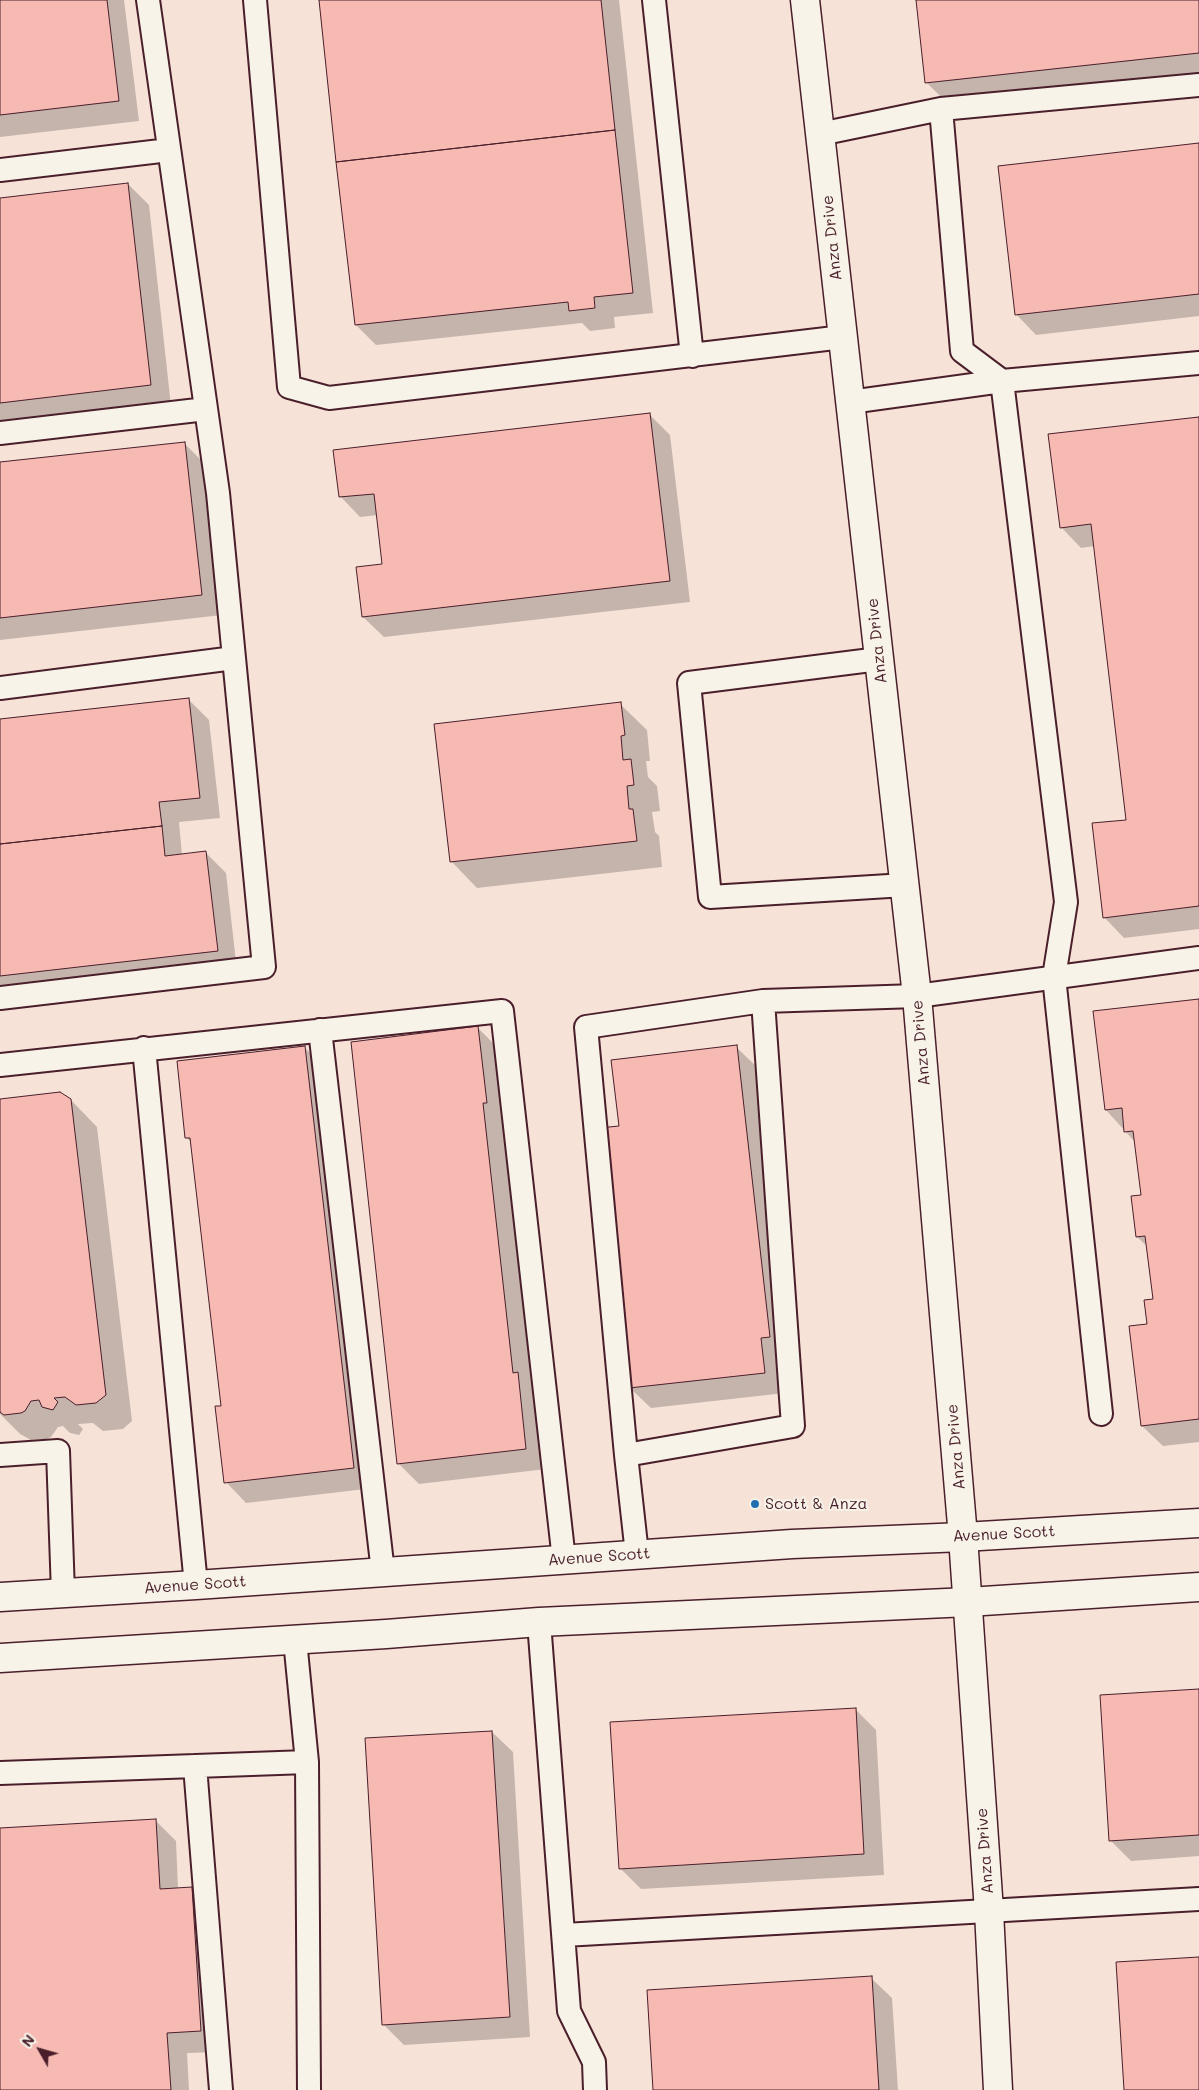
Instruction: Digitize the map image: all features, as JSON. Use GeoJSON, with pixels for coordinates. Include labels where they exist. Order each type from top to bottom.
{"type":"FeatureCollection","features":[{"type":"Feature","properties":{"kind":"main road","name":"Anza Drive"},"geometry":{"type":"LineString","coordinates":[[805,0],[917,996],[968,1602],[989,1911],[998,2090]]}},
{"type":"Feature","properties":{"kind":"main road","name":"Avenue Scott"},"geometry":{"type":"LineString","coordinates":[[0,1597],[196,1586],[792,1544],[963,1537],[1199,1522]]}},
{"type":"Feature","properties":{"kind":"main road"},"geometry":{"type":"LineString","coordinates":[[0,1658],[294,1640],[539,1622],[968,1602],[1199,1587]]}},
{"type":"Feature","properties":{"kind":"lane"},"geometry":{"type":"LineString","coordinates":[[0,998],[264,967],[218,493],[148,0]]}},
{"type":"Feature","properties":{"kind":"lane"},"geometry":{"type":"LineString","coordinates":[[255,0],[289,387],[329,398],[843,337]]}},
{"type":"Feature","properties":{"kind":"lane"},"geometry":{"type":"LineString","coordinates":[[654,0],[692,356]]}},
{"type":"Feature","properties":{"kind":"lane"},"geometry":{"type":"LineString","coordinates":[[820,134],[941,108],[1199,85]]}},
{"type":"Feature","properties":{"kind":"lane"},"geometry":{"type":"LineString","coordinates":[[941,108],[962,351],[1002,381],[1066,902],[1054,977],[1101,1414]]}},
{"type":"Feature","properties":{"kind":"lane"},"geometry":{"type":"LineString","coordinates":[[0,170],[169,150]]}},
{"type":"Feature","properties":{"kind":"lane"},"geometry":{"type":"LineString","coordinates":[[850,402],[1002,381],[1199,363]]}},
{"type":"Feature","properties":{"kind":"lane"},"geometry":{"type":"LineString","coordinates":[[0,433],[206,409]]}},
{"type":"Feature","properties":{"kind":"lane"},"geometry":{"type":"LineString","coordinates":[[0,688],[234,658]]}},
{"type":"Feature","properties":{"kind":"lane"},"geometry":{"type":"LineString","coordinates":[[879,659],[689,684],[710,897],[905,885]]}},
{"type":"Feature","properties":{"kind":"lane"},"geometry":{"type":"LineString","coordinates":[[637,1554],[586,1028],[763,1001],[917,996],[1199,958]]}},
{"type":"Feature","properties":{"kind":"lane"},"geometry":{"type":"LineString","coordinates":[[626,1456],[793,1426],[763,1001]]}},
{"type":"Feature","properties":{"kind":"lane"},"geometry":{"type":"LineString","coordinates":[[0,1065],[144,1048],[502,1011],[564,1560]]}},
{"type":"Feature","properties":{"kind":"lane"},"geometry":{"type":"LineString","coordinates":[[320,1030],[382,1572]]}},
{"type":"Feature","properties":{"kind":"lane"},"geometry":{"type":"LineString","coordinates":[[144,1048],[196,1586]]}},
{"type":"Feature","properties":{"kind":"lane"},"geometry":{"type":"LineString","coordinates":[[0,1455],[58,1451],[63,1593]]}},
{"type":"Feature","properties":{"kind":"lane"},"geometry":{"type":"LineString","coordinates":[[539,1622],[569,2011],[594,2062],[595,2090]]}},
{"type":"Feature","properties":{"kind":"lane"},"geometry":{"type":"LineString","coordinates":[[294,1640],[307,1762],[309,2090]]}},
{"type":"Feature","properties":{"kind":"lane"},"geometry":{"type":"LineString","coordinates":[[0,1773],[307,1762]]}},
{"type":"Feature","properties":{"kind":"lane"},"geometry":{"type":"LineString","coordinates":[[195,1766],[221,2090]]}},
{"type":"Feature","properties":{"kind":"lane"},"geometry":{"type":"LineString","coordinates":[[564,1935],[1199,1899]]}},
{"type":"Feature","properties":{"kind":"shaded area"},"geometry":{"type":"Polygon","coordinates":[[[0,0],[1199,0],[1199,2090],[0,2090],[0,0]]]}},
{"type":"Feature","properties":{"kind":"building"},"geometry":{"type":"Polygon","coordinates":[[[0,0],[107,0],[119,101],[0,115],[0,0]]]}},
{"type":"Feature","properties":{"kind":"building"},"geometry":{"type":"Polygon","coordinates":[[[319,0],[601,0],[615,130],[336,162],[319,0]]]}},
{"type":"Feature","properties":{"kind":"building"},"geometry":{"type":"Polygon","coordinates":[[[916,0],[1199,0],[1199,53],[925,83],[916,0]]]}},
{"type":"Feature","properties":{"kind":"building"},"geometry":{"type":"Polygon","coordinates":[[[615,130],[633,293],[594,297],[595,308],[569,311],[568,302],[355,325],[336,162],[615,130]]]}},
{"type":"Feature","properties":{"kind":"building"},"geometry":{"type":"Polygon","coordinates":[[[1199,143],[1199,294],[1015,315],[998,166],[1199,143]]]}},
{"type":"Feature","properties":{"kind":"building"},"geometry":{"type":"Polygon","coordinates":[[[128,183],[151,385],[0,403],[0,198],[128,183]]]}},
{"type":"Feature","properties":{"kind":"building"},"geometry":{"type":"Polygon","coordinates":[[[650,413],[670,581],[362,617],[356,567],[382,564],[374,494],[339,497],[333,450],[650,413]]]}},
{"type":"Feature","properties":{"kind":"building"},"geometry":{"type":"Polygon","coordinates":[[[1199,417],[1199,906],[1103,918],[1092,823],[1126,820],[1091,524],[1060,528],[1048,434],[1199,417]]]}},
{"type":"Feature","properties":{"kind":"building"},"geometry":{"type":"Polygon","coordinates":[[[185,442],[202,595],[0,618],[0,462],[185,442]]]}},
{"type":"Feature","properties":{"kind":"building"},"geometry":{"type":"Polygon","coordinates":[[[189,698],[200,798],[159,802],[162,826],[0,844],[0,719],[189,698]]]}},
{"type":"Feature","properties":{"kind":"building"},"geometry":{"type":"Polygon","coordinates":[[[621,702],[625,735],[621,736],[623,760],[631,759],[634,785],[627,786],[629,809],[633,809],[637,841],[450,862],[434,724],[621,702]]]}},
{"type":"Feature","properties":{"kind":"building"},"geometry":{"type":"Polygon","coordinates":[[[162,826],[165,856],[206,851],[218,951],[0,976],[0,844],[162,826]]]}},
{"type":"Feature","properties":{"kind":"building"},"geometry":{"type":"Polygon","coordinates":[[[1199,999],[1199,1419],[1141,1426],[1129,1326],[1147,1324],[1144,1300],[1153,1299],[1145,1236],[1136,1237],[1131,1196],[1141,1195],[1133,1131],[1124,1132],[1122,1108],[1105,1110],[1093,1011],[1199,999]]]}},
{"type":"Feature","properties":{"kind":"building"},"geometry":{"type":"Polygon","coordinates":[[[478,1026],[487,1103],[483,1103],[513,1373],[518,1372],[526,1449],[397,1464],[351,1042],[478,1026]]]}},
{"type":"Feature","properties":{"kind":"building"},"geometry":{"type":"Polygon","coordinates":[[[737,1045],[770,1337],[761,1338],[765,1373],[629,1388],[599,1128],[619,1126],[611,1060],[737,1045]]]}},
{"type":"Feature","properties":{"kind":"building"},"geometry":{"type":"Polygon","coordinates":[[[305,1046],[354,1468],[224,1483],[215,1406],[221,1406],[190,1138],[185,1138],[177,1061],[305,1046]]]}},
{"type":"Feature","properties":{"kind":"building"},"geometry":{"type":"Polygon","coordinates":[[[60,1092],[71,1099],[106,1395],[96,1403],[76,1405],[65,1397],[54,1398],[58,1402],[53,1410],[42,1407],[39,1400],[31,1401],[25,1411],[4,1415],[0,1412],[0,1099],[60,1092]]]}},
{"type":"Feature","properties":{"kind":"building"},"geometry":{"type":"Polygon","coordinates":[[[1199,1689],[1199,1835],[1109,1841],[1100,1695],[1199,1689]]]}},
{"type":"Feature","properties":{"kind":"building"},"geometry":{"type":"Polygon","coordinates":[[[856,1708],[864,1854],[619,1869],[610,1722],[856,1708]]]}},
{"type":"Feature","properties":{"kind":"building"},"geometry":{"type":"Polygon","coordinates":[[[492,1731],[510,2017],[382,2025],[365,1738],[492,1731]]]}},
{"type":"Feature","properties":{"kind":"building"},"geometry":{"type":"Polygon","coordinates":[[[156,1819],[160,1889],[192,1887],[201,2031],[167,2033],[171,2090],[0,2090],[0,1828],[156,1819]]]}},
{"type":"Feature","properties":{"kind":"building"},"geometry":{"type":"Polygon","coordinates":[[[1199,1957],[1199,2090],[1124,2090],[1116,1962],[1199,1957]]]}},
{"type":"Feature","properties":{"kind":"building"},"geometry":{"type":"Polygon","coordinates":[[[872,1976],[879,2090],[653,2090],[647,1990],[872,1976]]]}},
{"type":"Feature","properties":{"kind":"place","name":"Scott & Anza"},"geometry":{"type":"Point","coordinates":[755,1504]}}]}
